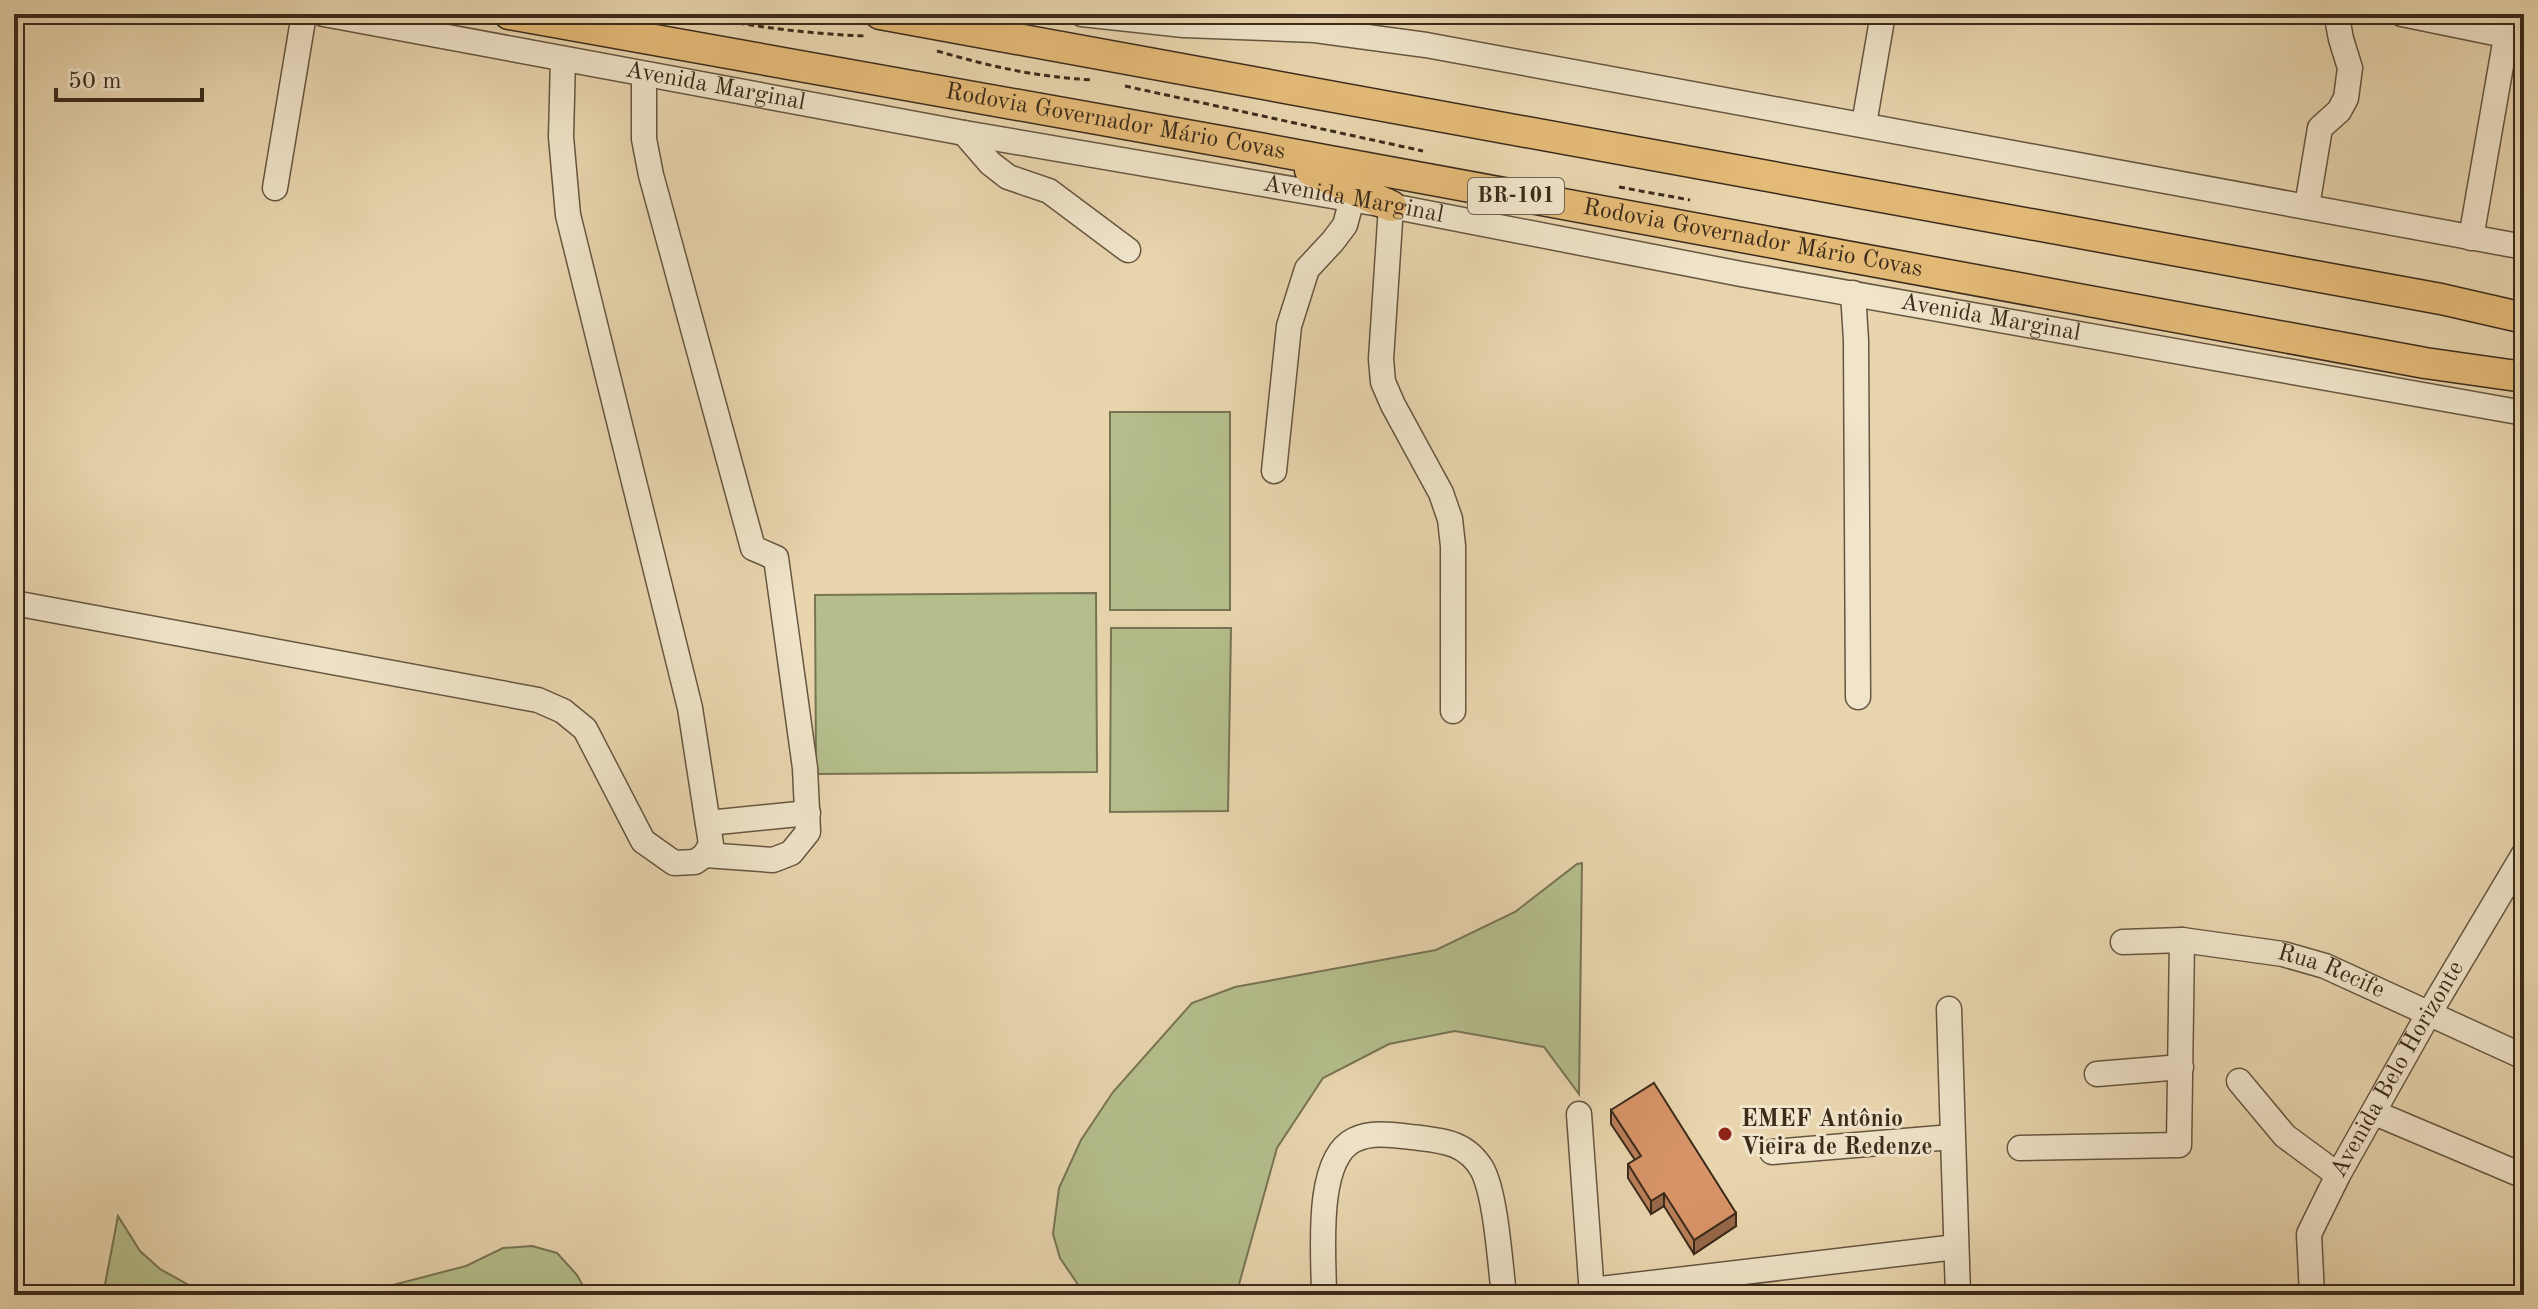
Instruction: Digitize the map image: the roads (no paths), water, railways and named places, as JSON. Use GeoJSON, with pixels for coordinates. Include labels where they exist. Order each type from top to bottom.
{"type":"FeatureCollection","features":[{"type":"Feature","properties":{"kind":"main road","name":"Rodovia Governador Mário Covas"},"geometry":{"type":"LineString","coordinates":[[509,14],[1265,149],[2409,361],[2524,377]]}},
{"type":"Feature","properties":{"kind":"main road"},"geometry":{"type":"LineString","coordinates":[[880,14],[2441,299],[2524,318]]}},
{"type":"Feature","properties":{"kind":"main road"},"geometry":{"type":"LineString","coordinates":[[1265,149],[1391,206]]}},
{"type":"Feature","properties":{"kind":"street"},"geometry":{"type":"LineString","coordinates":[[275,188],[304,14]]}},
{"type":"Feature","properties":{"kind":"street","name":"Avenida Marginal"},"geometry":{"type":"LineString","coordinates":[[324,14],[964,133],[1352,199],[1853,293],[2524,413]]}},
{"type":"Feature","properties":{"kind":"street"},"geometry":{"type":"LineString","coordinates":[[1082,14],[1184,25],[1315,30],[1426,45],[2524,247]]}},
{"type":"Feature","properties":{"kind":"street"},"geometry":{"type":"LineString","coordinates":[[1864,124],[1883,14]]}},
{"type":"Feature","properties":{"kind":"street"},"geometry":{"type":"LineString","coordinates":[[2307,206],[2320,128],[2339,111],[2348,90],[2350,68],[2338,23],[2340,14]]}},
{"type":"Feature","properties":{"kind":"street"},"geometry":{"type":"LineString","coordinates":[[2402,14],[2513,30],[2471,238]]}},
{"type":"Feature","properties":{"kind":"street"},"geometry":{"type":"LineString","coordinates":[[1284,15],[1315,30]]}},
{"type":"Feature","properties":{"kind":"street"},"geometry":{"type":"LineString","coordinates":[[14,603],[538,700],[563,711],[585,729],[643,841],[674,863],[695,862],[705,855],[711,844],[690,708],[568,215],[561,137],[563,59]]}},
{"type":"Feature","properties":{"kind":"street"},"geometry":{"type":"LineString","coordinates":[[644,74],[644,139],[651,175],[753,548],[776,558],[805,768],[808,832],[791,853],[773,860],[705,855]]}},
{"type":"Feature","properties":{"kind":"street"},"geometry":{"type":"LineString","coordinates":[[964,133],[990,163],[1008,177],[1049,191],[1128,250]]}},
{"type":"Feature","properties":{"kind":"street"},"geometry":{"type":"LineString","coordinates":[[1274,471],[1289,326],[1307,269],[1345,225],[1352,199]]}},
{"type":"Feature","properties":{"kind":"street"},"geometry":{"type":"LineString","coordinates":[[1391,206],[1381,359],[1383,382],[1441,493],[1450,519],[1453,546],[1453,711]]}},
{"type":"Feature","properties":{"kind":"street"},"geometry":{"type":"LineString","coordinates":[[1853,293],[1856,340],[1858,697]]}},
{"type":"Feature","properties":{"kind":"street"},"geometry":{"type":"LineString","coordinates":[[708,823],[808,813]]}},
{"type":"Feature","properties":{"kind":"street","name":"Avenida Belo Horizonte"},"geometry":{"type":"LineString","coordinates":[[2312,1295],[2309,1234],[2338,1175],[2524,854]]}},
{"type":"Feature","properties":{"kind":"street"},"geometry":{"type":"LineString","coordinates":[[2020,1148],[2179,1145],[2182,940]]}},
{"type":"Feature","properties":{"kind":"street","name":"Rua Recife"},"geometry":{"type":"LineString","coordinates":[[2123,942],[2182,940],[2283,954],[2325,966],[2524,1057]]}},
{"type":"Feature","properties":{"kind":"street"},"geometry":{"type":"LineString","coordinates":[[1949,1009],[1958,1295]]}},
{"type":"Feature","properties":{"kind":"street"},"geometry":{"type":"LineString","coordinates":[[2097,1074],[2181,1067]]}},
{"type":"Feature","properties":{"kind":"street"},"geometry":{"type":"LineString","coordinates":[[2239,1081],[2285,1136],[2338,1175]]}},
{"type":"Feature","properties":{"kind":"street"},"geometry":{"type":"LineString","coordinates":[[2375,1113],[2524,1176]]}},
{"type":"Feature","properties":{"kind":"street"},"geometry":{"type":"LineString","coordinates":[[1579,1114],[1592,1292],[1956,1247]]}},
{"type":"Feature","properties":{"kind":"street"},"geometry":{"type":"LineString","coordinates":[[1324,1295],[1325,1189],[1334,1160],[1351,1140],[1372,1134],[1449,1141],[1481,1167],[1489,1187],[1504,1295]]}},
{"type":"Feature","properties":{"kind":"street"},"geometry":{"type":"LineString","coordinates":[[1772,1152],[1952,1137]]}},
{"type":"Feature","properties":{"kind":"place","name":"EMEF Antônio Vieira de Redenze"},"geometry":{"type":"Point","coordinates":[1725,1134]}}]}
